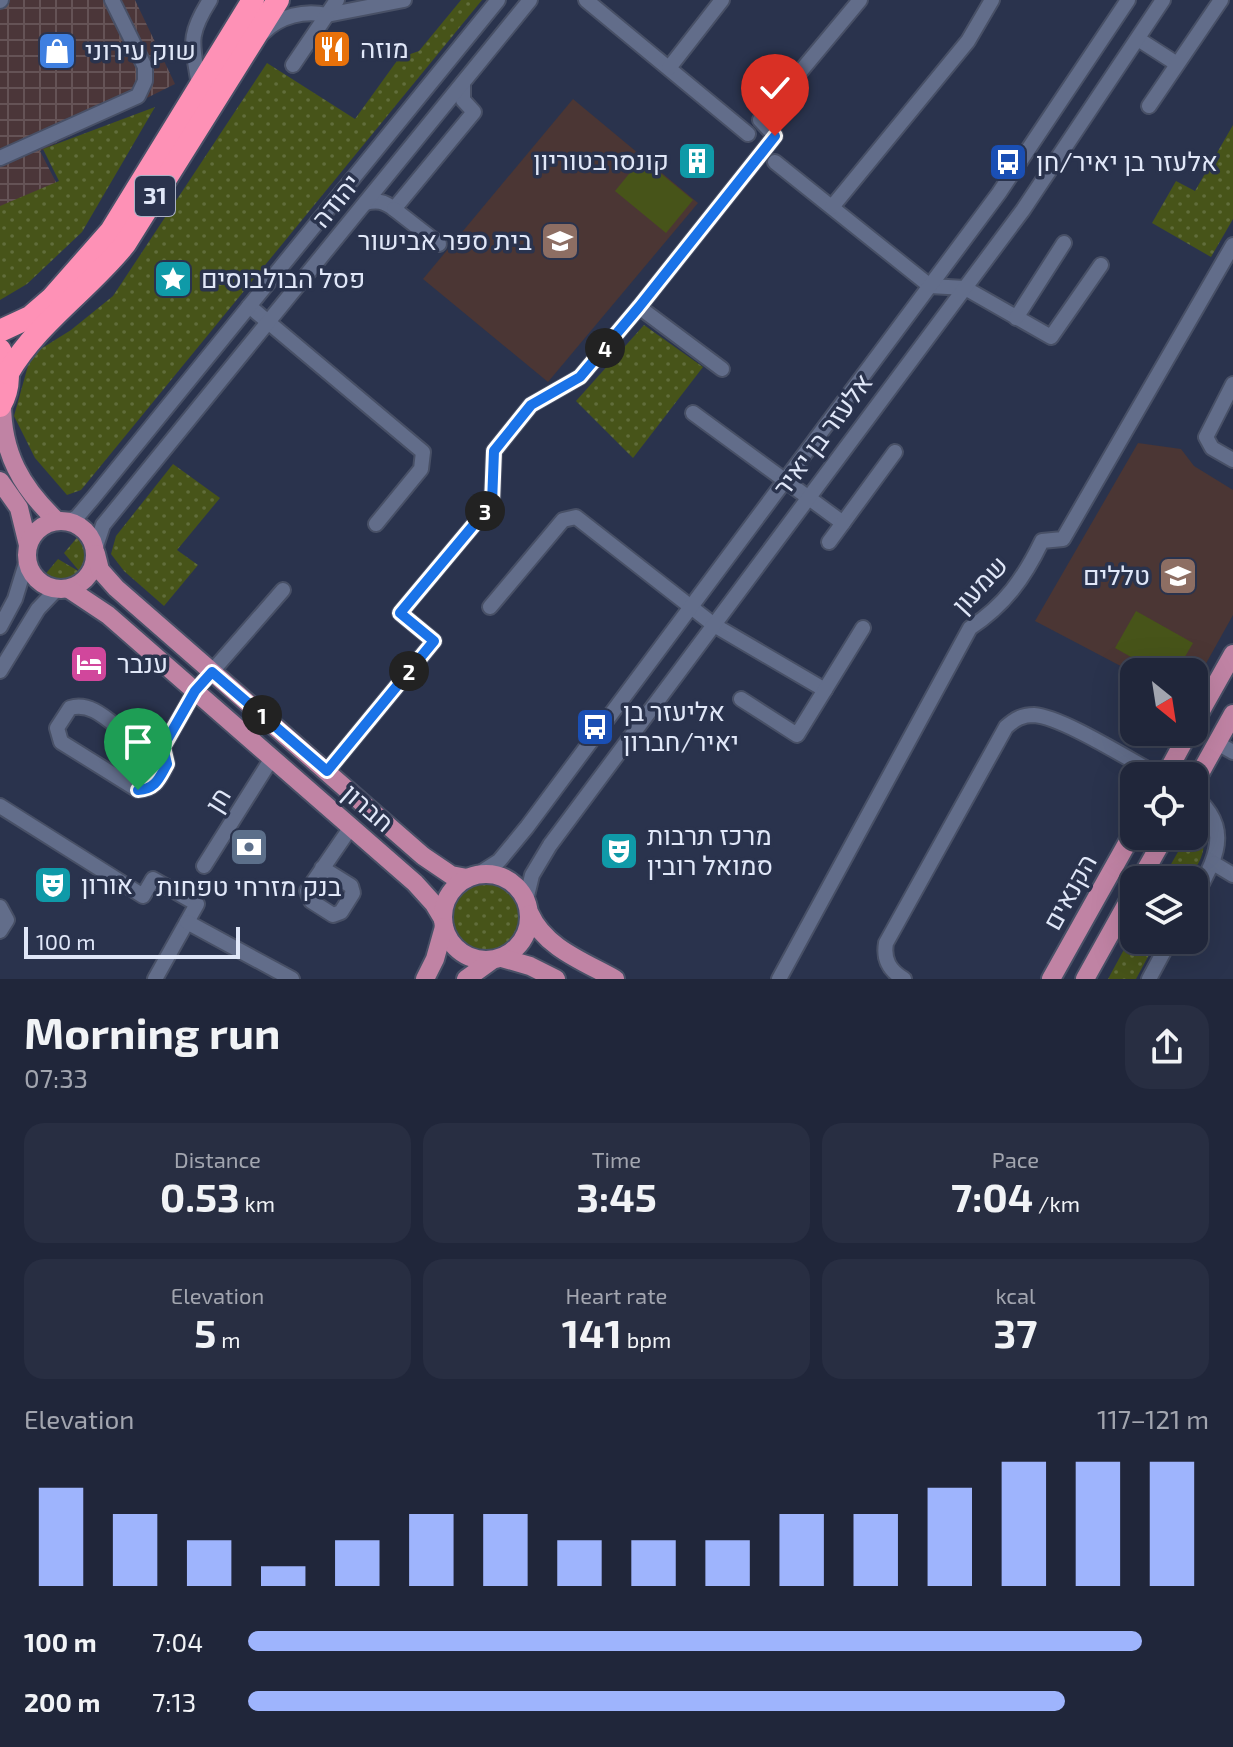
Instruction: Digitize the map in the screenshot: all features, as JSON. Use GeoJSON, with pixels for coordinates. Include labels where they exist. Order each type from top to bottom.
{"type":"FeatureCollection","features":[{"type":"Feature","properties":{"kind":"highway","name":"31"},"geometry":{"type":"LineString","coordinates":[[0,331],[30,317],[52,298],[111,231],[253,0]]}},
{"type":"Feature","properties":{"kind":"highway","name":"31"},"geometry":{"type":"LineString","coordinates":[[1,404],[8,388],[8,373],[22,350],[107,267],[125,244],[278,0]]}},
{"type":"Feature","properties":{"kind":"highway"},"geometry":{"type":"LineString","coordinates":[[0,350],[8,373]]}},
{"type":"Feature","properties":{"kind":"main road"},"geometry":{"type":"LineString","coordinates":[[0,481],[19,508],[34,576],[48,587],[63,589],[86,580],[95,563],[96,551],[86,531],[63,521],[34,500],[6,446],[1,404]]}},
{"type":"Feature","properties":{"kind":"main road"},"geometry":{"type":"LineString","coordinates":[[28,553],[39,529],[63,521]]}},
{"type":"Feature","properties":{"kind":"main road","name":"חברון"},"geometry":{"type":"LineString","coordinates":[[96,551],[100,570],[116,588],[423,856],[451,875],[472,876]]}},
{"type":"Feature","properties":{"kind":"main road","name":"חברון"},"geometry":{"type":"LineString","coordinates":[[63,589],[94,603],[415,883],[434,904],[443,923]]}},
{"type":"Feature","properties":{"kind":"main road"},"geometry":{"type":"LineString","coordinates":[[1208,698],[1233,654]]}},
{"type":"Feature","properties":{"kind":"main road"},"geometry":{"type":"LineString","coordinates":[[1208,767],[1225,747],[1233,714]]}},
{"type":"Feature","properties":{"kind":"main road","name":"הקנאים"},"geometry":{"type":"LineString","coordinates":[[1051,979],[1123,850]]}},
{"type":"Feature","properties":{"kind":"main road"},"geometry":{"type":"LineString","coordinates":[[425,979],[435,959],[443,909],[452,891],[472,876],[501,876],[511,881],[539,930],[556,946],[615,979]]}},
{"type":"Feature","properties":{"kind":"main road"},"geometry":{"type":"LineString","coordinates":[[466,979],[514,951],[523,941],[529,928],[528,907]]}},
{"type":"Feature","properties":{"kind":"main road"},"geometry":{"type":"LineString","coordinates":[[1085,979],[1120,916]]}},
{"type":"Feature","properties":{"kind":"main road"},"geometry":{"type":"LineString","coordinates":[[443,923],[448,939],[467,956],[530,966],[556,979]]}},
{"type":"Feature","properties":{"kind":"street"},"geometry":{"type":"LineString","coordinates":[[0,158],[138,96],[145,81],[145,67],[112,0]]}},
{"type":"Feature","properties":{"kind":"street"},"geometry":{"type":"LineString","coordinates":[[199,89],[192,35],[194,24],[210,0]]}},
{"type":"Feature","properties":{"kind":"street"},"geometry":{"type":"LineString","coordinates":[[293,65],[337,0]]}},
{"type":"Feature","properties":{"kind":"street"},"geometry":{"type":"LineString","coordinates":[[249,46],[274,23],[287,16],[327,15],[404,0]]}},
{"type":"Feature","properties":{"kind":"street","name":"יהודה"},"geometry":{"type":"LineString","coordinates":[[63,521],[77,517],[94,497],[498,0]]}},
{"type":"Feature","properties":{"kind":"street","name":"יהודה"},"geometry":{"type":"LineString","coordinates":[[96,551],[103,525],[530,0]]}},
{"type":"Feature","properties":{"kind":"street"},"geometry":{"type":"LineString","coordinates":[[586,0],[748,134]]}},
{"type":"Feature","properties":{"kind":"street"},"geometry":{"type":"LineString","coordinates":[[669,68],[722,0]]}},
{"type":"Feature","properties":{"kind":"street"},"geometry":{"type":"LineString","coordinates":[[327,771],[434,641],[400,613],[492,503],[494,451],[531,405],[580,377],[639,307],[775,136],[760,120],[860,0]]}},
{"type":"Feature","properties":{"kind":"street"},"geometry":{"type":"LineString","coordinates":[[832,207],[968,41],[992,0]]}},
{"type":"Feature","properties":{"kind":"street","name":"אלעזר בן יאיר"},"geometry":{"type":"LineString","coordinates":[[472,876],[499,861],[527,827],[1037,139],[1128,0]]}},
{"type":"Feature","properties":{"kind":"street","name":"אלעזר בן יאיר"},"geometry":{"type":"LineString","coordinates":[[528,907],[532,875],[550,845],[1054,166],[1163,0]]}},
{"type":"Feature","properties":{"kind":"street"},"geometry":{"type":"LineString","coordinates":[[1149,106],[1221,0]]}},
{"type":"Feature","properties":{"kind":"street"},"geometry":{"type":"LineString","coordinates":[[1138,39],[1177,64]]}},
{"type":"Feature","properties":{"kind":"street"},"geometry":{"type":"LineString","coordinates":[[394,209],[474,112],[463,100],[463,83]]}},
{"type":"Feature","properties":{"kind":"street"},"geometry":{"type":"LineString","coordinates":[[775,162],[930,286],[965,288],[1051,337],[1101,265]]}},
{"type":"Feature","properties":{"kind":"street"},"geometry":{"type":"LineString","coordinates":[[365,203],[375,200],[385,203],[439,244]]}},
{"type":"Feature","properties":{"kind":"street"},"geometry":{"type":"LineString","coordinates":[[1016,318],[1064,243]]}},
{"type":"Feature","properties":{"kind":"street","name":"שמעון"},"geometry":{"type":"LineString","coordinates":[[779,979],[970,628],[1013,592],[1042,541],[1063,539],[1233,245]]}},
{"type":"Feature","properties":{"kind":"street"},"geometry":{"type":"LineString","coordinates":[[249,306],[423,452],[421,469],[376,524]]}},
{"type":"Feature","properties":{"kind":"street"},"geometry":{"type":"LineString","coordinates":[[639,307],[722,369]]}},
{"type":"Feature","properties":{"kind":"street"},"geometry":{"type":"LineString","coordinates":[[1233,384],[1206,437],[1212,448],[1233,460]]}},
{"type":"Feature","properties":{"kind":"street"},"geometry":{"type":"LineString","coordinates":[[693,413],[843,523]]}},
{"type":"Feature","properties":{"kind":"street"},"geometry":{"type":"LineString","coordinates":[[829,542],[895,452]]}},
{"type":"Feature","properties":{"kind":"street"},"geometry":{"type":"LineString","coordinates":[[490,607],[563,520],[576,517],[714,625],[825,690]]}},
{"type":"Feature","properties":{"kind":"street"},"geometry":{"type":"LineString","coordinates":[[0,627],[15,599],[28,553]]}},
{"type":"Feature","properties":{"kind":"street"},"geometry":{"type":"LineString","coordinates":[[0,671],[38,609],[63,589]]}},
{"type":"Feature","properties":{"kind":"street"},"geometry":{"type":"LineString","coordinates":[[163,747],[149,748],[85,706],[70,708],[57,728],[61,742],[138,790],[156,784],[167,764],[163,747],[195,691],[283,590]]}},
{"type":"Feature","properties":{"kind":"street"},"geometry":{"type":"LineString","coordinates":[[741,699],[797,735],[863,628]]}},
{"type":"Feature","properties":{"kind":"street"},"geometry":{"type":"LineString","coordinates":[[904,979],[893,973],[888,964],[884,954],[886,943],[1006,727],[1020,716],[1032,715],[1057,721],[1135,762]]}},
{"type":"Feature","properties":{"kind":"street","name":"חן"},"geometry":{"type":"LineString","coordinates":[[204,866],[272,758]]}},
{"type":"Feature","properties":{"kind":"street"},"geometry":{"type":"LineString","coordinates":[[0,806],[143,896],[153,879],[197,904],[155,979]]}},
{"type":"Feature","properties":{"kind":"street"},"geometry":{"type":"LineString","coordinates":[[1208,808],[1222,832],[1218,854],[1208,872]]}},
{"type":"Feature","properties":{"kind":"street"},"geometry":{"type":"LineString","coordinates":[[322,868],[351,827]]}},
{"type":"Feature","properties":{"kind":"street"},"geometry":{"type":"LineString","coordinates":[[1213,863],[1233,875]]}},
{"type":"Feature","properties":{"kind":"street"},"geometry":{"type":"LineString","coordinates":[[0,907],[7,920],[0,931]]}},
{"type":"Feature","properties":{"kind":"street"},"geometry":{"type":"LineString","coordinates":[[187,922],[292,979]]}},
{"type":"Feature","properties":{"kind":"street"},"geometry":{"type":"LineString","coordinates":[[1149,979],[1162,954]]}},
{"type":"Feature","properties":{"kind":"shaded area"},"geometry":{"type":"Polygon","coordinates":[[[0,0],[135,0],[175,84],[40,151],[59,188],[0,208],[0,0]]]}},
{"type":"Feature","properties":{"kind":"shaded area","name":"בית ספר אבישור"},"geometry":{"type":"Polygon","coordinates":[[[573,99],[698,203],[548,382],[423,279],[573,99]]]}},
{"type":"Feature","properties":{"kind":"shaded area"},"geometry":{"type":"Polygon","coordinates":[[[1138,443],[1181,449],[1194,466],[1233,490],[1233,615],[1208,660],[1120,658],[1120,666],[1035,621],[1138,443]]]}},
{"type":"Feature","properties":{"kind":"green space"},"geometry":{"type":"Polygon","coordinates":[[[461,0],[482,0],[81,490],[67,495],[35,458],[14,416],[29,362],[39,350],[71,330],[113,296],[267,63],[355,119],[399,58],[419,51],[461,0]]]}},
{"type":"Feature","properties":{"kind":"green space"},"geometry":{"type":"Polygon","coordinates":[[[155,107],[82,232],[27,284],[0,300],[0,206],[59,181],[43,149],[155,107]]]}},
{"type":"Feature","properties":{"kind":"green space"},"geometry":{"type":"Polygon","coordinates":[[[1233,125],[1233,219],[1211,257],[1152,223],[1176,181],[1195,191],[1233,125]]]}},
{"type":"Feature","properties":{"kind":"green space"},"geometry":{"type":"Polygon","coordinates":[[[642,158],[693,200],[666,233],[615,191],[642,158]]]}},
{"type":"Feature","properties":{"kind":"green space"},"geometry":{"type":"Polygon","coordinates":[[[644,325],[703,367],[633,458],[576,401],[644,325]]]}},
{"type":"Feature","properties":{"kind":"green space"},"geometry":{"type":"Polygon","coordinates":[[[173,464],[220,498],[177,550],[198,565],[164,606],[124,571],[111,554],[116,536],[173,464]]]}},
{"type":"Feature","properties":{"kind":"green space"},"geometry":{"type":"Polygon","coordinates":[[[81,533],[90,555],[80,576],[61,583],[43,577],[58,559],[80,572],[64,553],[81,533]]]}},
{"type":"Feature","properties":{"kind":"green space"},"geometry":{"type":"Polygon","coordinates":[[[1136,611],[1193,643],[1184,658],[1133,658],[1115,648],[1136,611]]]}},
{"type":"Feature","properties":{"kind":"green space"},"geometry":{"type":"Polygon","coordinates":[[[1179,850],[1202,850],[1196,866],[1170,866],[1179,850]]]}},
{"type":"Feature","properties":{"kind":"green space"},"geometry":{"type":"Polygon","coordinates":[[[486,884],[510,894],[520,918],[510,942],[486,952],[462,942],[452,918],[462,894],[486,884]]]}},
{"type":"Feature","properties":{"kind":"green space"},"geometry":{"type":"Polygon","coordinates":[[[1122,954],[1149,954],[1136,979],[1108,979],[1122,954]]]}},
{"type":"Feature","properties":{"kind":"place","name":"מוזה"},"geometry":{"type":"Point","coordinates":[332,49]}},
{"type":"Feature","properties":{"kind":"place","name":"שוק עירוני"},"geometry":{"type":"Point","coordinates":[57,51]}},
{"type":"Feature","properties":{"kind":"place","name":"קונסרבטוריון"},"geometry":{"type":"Point","coordinates":[697,161]}},
{"type":"Feature","properties":{"kind":"place","name":"אלעזר בן יאיר/חן"},"geometry":{"type":"Point","coordinates":[1008,162]}},
{"type":"Feature","properties":{"kind":"place","name":"בית ספר אבישור"},"geometry":{"type":"Point","coordinates":[560,241]}},
{"type":"Feature","properties":{"kind":"place","name":"פסל הבולבוסים"},"geometry":{"type":"Point","coordinates":[173,279]}},
{"type":"Feature","properties":{"kind":"place","name":"טללים"},"geometry":{"type":"Point","coordinates":[1178,576]}},
{"type":"Feature","properties":{"kind":"place","name":"ענבר"},"geometry":{"type":"Point","coordinates":[89,664]}},
{"type":"Feature","properties":{"kind":"place","name":"אליעזר בן יאיר/חברון"},"geometry":{"type":"Point","coordinates":[595,727]}},
{"type":"Feature","properties":{"kind":"place","name":"בנק מזרחי טפחות"},"geometry":{"type":"Point","coordinates":[249,847]}},
{"type":"Feature","properties":{"kind":"place","name":"מרכז תרבות סמואל רובין"},"geometry":{"type":"Point","coordinates":[619,851]}},
{"type":"Feature","properties":{"kind":"place","name":"אורון"},"geometry":{"type":"Point","coordinates":[53,885]}},
{"type":"Feature","properties":{"kind":"route"},"geometry":{"type":"LineString","coordinates":[[138,790],[156,784],[167,764],[163,747],[195,691],[212,672],[327,771],[434,641],[400,613],[492,503],[494,451],[531,405],[580,377],[775,136]]}}]}
